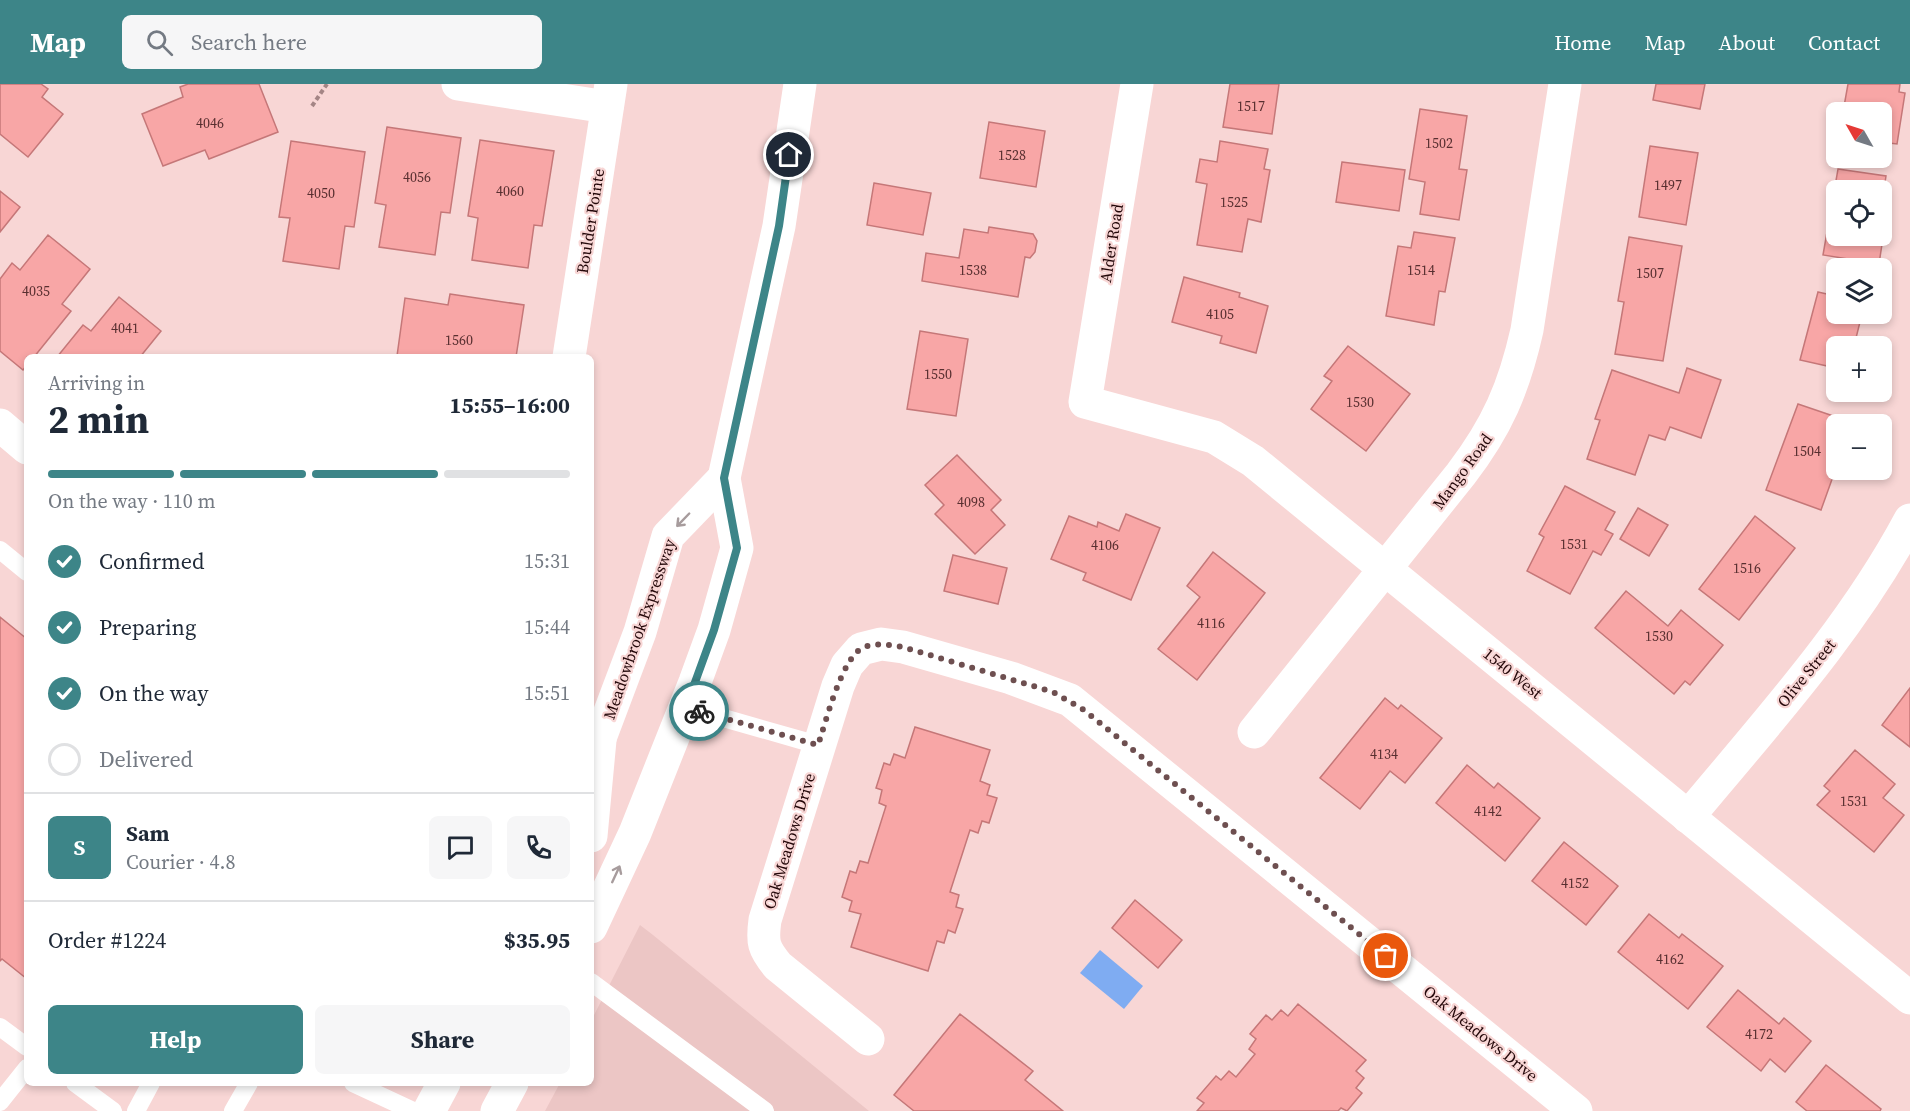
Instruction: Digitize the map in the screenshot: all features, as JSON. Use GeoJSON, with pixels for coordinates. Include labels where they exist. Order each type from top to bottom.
{"type":"FeatureCollection","features":[{"type":"Feature","properties":{"kind":"street"},"geometry":{"type":"LineString","coordinates":[[458,84],[609,96]]}},
{"type":"Feature","properties":{"kind":"street"},"geometry":{"type":"LineString","coordinates":[[594,921],[635,833],[686,707],[714,630],[737,548],[724,478],[779,226],[800,84]]}},
{"type":"Feature","properties":{"kind":"street","name":"Alder Road"},"geometry":{"type":"LineString","coordinates":[[1085,402],[1137,84]]}},
{"type":"Feature","properties":{"kind":"street","name":"Mango Road"},"geometry":{"type":"LineString","coordinates":[[1254,732],[1486,442],[1505,405],[1518,369],[1527,330],[1565,84]]}},
{"type":"Feature","properties":{"kind":"street","name":"Boulder Pointe"},"geometry":{"type":"LineString","coordinates":[[570,354],[609,96]]}},
{"type":"Feature","properties":{"kind":"street","name":"1540 West"},"geometry":{"type":"LineString","coordinates":[[1085,402],[1214,437],[1254,461],[1910,998]]}},
{"type":"Feature","properties":{"kind":"street"},"geometry":{"type":"LineString","coordinates":[[0,425],[24,445]]}},
{"type":"Feature","properties":{"kind":"street","name":"Meadowbrook Expressway"},"geometry":{"type":"LineString","coordinates":[[594,772],[595,751],[640,632],[668,536],[724,478]]}},
{"type":"Feature","properties":{"kind":"street","name":"Olive Street"},"geometry":{"type":"LineString","coordinates":[[1688,817],[1854,614],[1884,569],[1910,520]]}},
{"type":"Feature","properties":{"kind":"street","name":"Oak Meadows Drive"},"geometry":{"type":"LineString","coordinates":[[868,1039],[778,966],[768,954],[762,940],[765,920],[818,745],[847,665],[861,649],[881,644],[903,647],[1011,678],[1070,700],[1576,1111]]}},
{"type":"Feature","properties":{"kind":"street"},"geometry":{"type":"LineString","coordinates":[[429,1111],[442,1086]]}},
{"type":"Feature","properties":{"kind":"street"},"geometry":{"type":"LineString","coordinates":[[497,1111],[510,1086]]}},
{"type":"Feature","properties":{"kind":"lane"},"geometry":{"type":"LineString","coordinates":[[0,550],[24,570]]}},
{"type":"Feature","properties":{"kind":"lane"},"geometry":{"type":"LineString","coordinates":[[686,707],[818,745]]}},
{"type":"Feature","properties":{"kind":"lane"},"geometry":{"type":"LineString","coordinates":[[594,983],[765,1111]]}},
{"type":"Feature","properties":{"kind":"lane"},"geometry":{"type":"LineString","coordinates":[[0,1027],[24,1045]]}},
{"type":"Feature","properties":{"kind":"lane"},"geometry":{"type":"LineString","coordinates":[[0,1102],[24,1072]]}},
{"type":"Feature","properties":{"kind":"lane"},"geometry":{"type":"LineString","coordinates":[[79,1086],[113,1111]]}},
{"type":"Feature","properties":{"kind":"lane"},"geometry":{"type":"LineString","coordinates":[[136,1111],[150,1086]]}},
{"type":"Feature","properties":{"kind":"lane"},"geometry":{"type":"LineString","coordinates":[[233,1111],[247,1086]]}},
{"type":"Feature","properties":{"kind":"lane"},"geometry":{"type":"LineString","coordinates":[[359,1086],[413,1111]]}},
{"type":"Feature","properties":{"kind":"path"},"geometry":{"type":"LineString","coordinates":[[312,106],[327,84]]}},
{"type":"Feature","properties":{"kind":"shaded area"},"geometry":{"type":"Polygon","coordinates":[[[640,925],[869,1111],[545,1111],[558,1086],[594,1086],[594,1015],[640,925]]]}},
{"type":"Feature","properties":{"kind":"water"},"geometry":{"type":"Polygon","coordinates":[[[1100,950],[1143,986],[1124,1009],[1080,973],[1100,950]]]}},
{"type":"Feature","properties":{"kind":"building"},"geometry":{"type":"Polygon","coordinates":[[[0,84],[41,84],[48,89],[42,97],[63,114],[28,157],[0,134],[0,84]]]}},
{"type":"Feature","properties":{"kind":"building"},"geometry":{"type":"Polygon","coordinates":[[[188,84],[259,84],[278,132],[209,159],[205,150],[163,166],[142,114],[183,97],[180,87],[188,84]]]}},
{"type":"Feature","properties":{"kind":"building"},"geometry":{"type":"Polygon","coordinates":[[[1230,84],[1279,84],[1272,134],[1223,127],[1230,84]]]}},
{"type":"Feature","properties":{"kind":"building"},"geometry":{"type":"Polygon","coordinates":[[[1656,84],[1705,84],[1700,109],[1653,100],[1656,84]]]}},
{"type":"Feature","properties":{"kind":"building"},"geometry":{"type":"Polygon","coordinates":[[[1848,84],[1900,84],[1899,92],[1905,93],[1897,144],[1892,143],[1892,102],[1845,102],[1848,84]]]}},
{"type":"Feature","properties":{"kind":"building"},"geometry":{"type":"Polygon","coordinates":[[[1420,109],[1467,116],[1459,169],[1467,170],[1459,220],[1420,214],[1425,182],[1409,179],[1420,109]]]}},
{"type":"Feature","properties":{"kind":"building"},"geometry":{"type":"Polygon","coordinates":[[[989,122],[1045,131],[1036,187],[980,178],[989,122]]]}},
{"type":"Feature","properties":{"kind":"building"},"geometry":{"type":"Polygon","coordinates":[[[387,127],[461,138],[450,213],[441,212],[435,255],[379,247],[386,205],[375,203],[387,127]]]}},
{"type":"Feature","properties":{"kind":"building"},"geometry":{"type":"Polygon","coordinates":[[[480,140],[554,151],[542,226],[534,225],[528,268],[472,260],[478,218],[468,216],[480,140]]]}},
{"type":"Feature","properties":{"kind":"building"},"geometry":{"type":"Polygon","coordinates":[[[291,141],[365,152],[354,227],[345,226],[339,269],[283,261],[290,218],[279,217],[291,141]]]}},
{"type":"Feature","properties":{"kind":"building"},"geometry":{"type":"Polygon","coordinates":[[[1220,141],[1268,149],[1264,169],[1270,170],[1261,222],[1248,219],[1242,252],[1197,245],[1207,184],[1196,182],[1200,159],[1217,162],[1220,141]]]}},
{"type":"Feature","properties":{"kind":"building"},"geometry":{"type":"Polygon","coordinates":[[[1650,146],[1698,153],[1686,225],[1639,217],[1650,146]]]}},
{"type":"Feature","properties":{"kind":"building"},"geometry":{"type":"Polygon","coordinates":[[[1342,162],[1405,170],[1399,211],[1336,202],[1342,162]]]}},
{"type":"Feature","properties":{"kind":"building"},"geometry":{"type":"Polygon","coordinates":[[[1838,169],[1886,176],[1885,180],[1836,180],[1838,169]]]}},
{"type":"Feature","properties":{"kind":"building"},"geometry":{"type":"Polygon","coordinates":[[[874,183],[931,193],[923,235],[867,225],[874,183]]]}},
{"type":"Feature","properties":{"kind":"building"},"geometry":{"type":"Polygon","coordinates":[[[0,191],[20,207],[0,232],[0,191]]]}},
{"type":"Feature","properties":{"kind":"building"},"geometry":{"type":"Polygon","coordinates":[[[989,227],[1033,234],[1037,241],[1035,252],[1030,258],[1025,257],[1018,297],[922,281],[926,253],[959,258],[964,229],[988,233],[989,227]]]}},
{"type":"Feature","properties":{"kind":"building"},"geometry":{"type":"Polygon","coordinates":[[[1414,232],[1455,238],[1445,292],[1439,291],[1434,325],[1386,316],[1398,246],[1411,248],[1414,232]]]}},
{"type":"Feature","properties":{"kind":"building"},"geometry":{"type":"Polygon","coordinates":[[[48,235],[90,269],[62,304],[71,311],[36,354],[24,354],[23,370],[0,351],[0,279],[12,263],[20,270],[48,235]]]}},
{"type":"Feature","properties":{"kind":"building"},"geometry":{"type":"Polygon","coordinates":[[[1629,237],[1682,246],[1663,361],[1615,354],[1624,302],[1618,301],[1629,237]]]}},
{"type":"Feature","properties":{"kind":"building"},"geometry":{"type":"Polygon","coordinates":[[[1826,238],[1826,246],[1882,246],[1880,258],[1842,258],[1823,255],[1826,238]]]}},
{"type":"Feature","properties":{"kind":"building"},"geometry":{"type":"Polygon","coordinates":[[[1184,277],[1240,293],[1239,297],[1268,306],[1256,353],[1220,343],[1222,336],[1172,322],[1184,277]]]}},
{"type":"Feature","properties":{"kind":"building"},"geometry":{"type":"Polygon","coordinates":[[[1818,292],[1826,294],[1826,324],[1860,324],[1856,336],[1826,336],[1826,366],[1800,360],[1818,292]]]}},
{"type":"Feature","properties":{"kind":"building"},"geometry":{"type":"Polygon","coordinates":[[[450,294],[524,305],[516,354],[397,354],[405,298],[448,305],[450,294]]]}},
{"type":"Feature","properties":{"kind":"building"},"geometry":{"type":"Polygon","coordinates":[[[119,297],[161,331],[142,354],[59,354],[83,325],[91,331],[119,297]]]}},
{"type":"Feature","properties":{"kind":"building"},"geometry":{"type":"Polygon","coordinates":[[[920,331],[968,339],[956,416],[907,409],[920,331]]]}},
{"type":"Feature","properties":{"kind":"building"},"geometry":{"type":"Polygon","coordinates":[[[1348,346],[1410,394],[1366,451],[1311,409],[1332,381],[1324,376],[1348,346]]]}},
{"type":"Feature","properties":{"kind":"building"},"geometry":{"type":"Polygon","coordinates":[[[1687,368],[1721,380],[1701,438],[1670,427],[1665,440],[1649,435],[1635,475],[1587,459],[1600,420],[1595,419],[1612,370],[1679,393],[1687,368]]]}},
{"type":"Feature","properties":{"kind":"building"},"geometry":{"type":"Polygon","coordinates":[[[1798,404],[1827,414],[1826,480],[1832,480],[1821,510],[1766,490],[1798,404]]]}},
{"type":"Feature","properties":{"kind":"building"},"geometry":{"type":"Polygon","coordinates":[[[957,455],[1001,500],[991,510],[1005,525],[975,554],[935,514],[944,505],[925,485],[957,455]]]}},
{"type":"Feature","properties":{"kind":"building"},"geometry":{"type":"Polygon","coordinates":[[[1565,486],[1615,512],[1605,530],[1613,534],[1601,555],[1593,551],[1570,594],[1527,571],[1544,537],[1539,534],[1565,486]]]}},
{"type":"Feature","properties":{"kind":"building"},"geometry":{"type":"Polygon","coordinates":[[[1638,508],[1668,525],[1649,556],[1620,539],[1638,508]]]}},
{"type":"Feature","properties":{"kind":"building"},"geometry":{"type":"Polygon","coordinates":[[[1126,514],[1160,528],[1131,600],[1083,580],[1086,573],[1051,559],[1069,516],[1097,527],[1098,522],[1119,531],[1126,514]]]}},
{"type":"Feature","properties":{"kind":"building"},"geometry":{"type":"Polygon","coordinates":[[[1755,516],[1795,548],[1739,620],[1699,589],[1755,516]]]}},
{"type":"Feature","properties":{"kind":"building"},"geometry":{"type":"Polygon","coordinates":[[[1213,552],[1265,593],[1197,680],[1158,649],[1200,597],[1187,586],[1213,552]]]}},
{"type":"Feature","properties":{"kind":"building"},"geometry":{"type":"Polygon","coordinates":[[[953,555],[1007,568],[998,604],[944,591],[953,555]]]}},
{"type":"Feature","properties":{"kind":"building"},"geometry":{"type":"Polygon","coordinates":[[[1626,591],[1668,626],[1681,610],[1723,645],[1690,685],[1685,681],[1674,694],[1595,628],[1626,591]]]}},
{"type":"Feature","properties":{"kind":"building"},"geometry":{"type":"Polygon","coordinates":[[[0,617],[24,637],[24,977],[2,959],[0,961],[0,617]]]}},
{"type":"Feature","properties":{"kind":"building"},"geometry":{"type":"Polygon","coordinates":[[[1910,688],[1910,747],[1882,725],[1910,688]]]}},
{"type":"Feature","properties":{"kind":"building"},"geometry":{"type":"Polygon","coordinates":[[[1385,698],[1398,709],[1401,705],[1442,738],[1405,783],[1390,771],[1360,809],[1320,778],[1385,698]]]}},
{"type":"Feature","properties":{"kind":"building"},"geometry":{"type":"Polygon","coordinates":[[[915,727],[990,750],[980,781],[990,785],[987,795],[997,798],[989,823],[982,821],[978,833],[970,830],[950,892],[959,895],[956,907],[963,909],[955,933],[948,930],[944,943],[937,941],[928,971],[851,947],[861,914],[849,911],[852,901],[842,897],[850,871],[856,873],[860,861],[868,863],[886,806],[879,803],[882,790],[876,788],[884,763],[890,765],[894,754],[905,758],[915,727]]]}},
{"type":"Feature","properties":{"kind":"building"},"geometry":{"type":"Polygon","coordinates":[[[1855,750],[1895,784],[1883,798],[1904,815],[1874,852],[1817,805],[1830,791],[1824,786],[1855,750]]]}},
{"type":"Feature","properties":{"kind":"building"},"geometry":{"type":"Polygon","coordinates":[[[1467,765],[1494,788],[1498,783],[1540,818],[1505,861],[1436,803],[1467,765]]]}},
{"type":"Feature","properties":{"kind":"building"},"geometry":{"type":"Polygon","coordinates":[[[1564,842],[1618,886],[1586,925],[1532,881],[1564,842]]]}},
{"type":"Feature","properties":{"kind":"building"},"geometry":{"type":"Polygon","coordinates":[[[1135,900],[1182,940],[1158,968],[1112,928],[1135,900]]]}},
{"type":"Feature","properties":{"kind":"building"},"geometry":{"type":"Polygon","coordinates":[[[1649,914],[1679,938],[1682,934],[1723,966],[1688,1009],[1618,952],[1649,914]]]}},
{"type":"Feature","properties":{"kind":"building"},"geometry":{"type":"Polygon","coordinates":[[[1738,990],[1779,1024],[1784,1018],[1811,1041],[1785,1072],[1770,1059],[1761,1071],[1707,1027],[1738,990]]]}},
{"type":"Feature","properties":{"kind":"building"},"geometry":{"type":"Polygon","coordinates":[[[1298,1004],[1366,1060],[1356,1071],[1364,1078],[1356,1088],[1362,1093],[1347,1111],[1341,1108],[1338,1111],[1197,1111],[1204,1103],[1197,1098],[1216,1076],[1221,1080],[1229,1071],[1236,1077],[1255,1054],[1249,1049],[1256,1039],[1250,1034],[1266,1015],[1272,1020],[1281,1010],[1288,1016],[1298,1004]]]}},
{"type":"Feature","properties":{"kind":"building"},"geometry":{"type":"Polygon","coordinates":[[[960,1014],[1033,1071],[1025,1080],[1063,1111],[914,1111],[894,1095],[960,1014]]]}},
{"type":"Feature","properties":{"kind":"building"},"geometry":{"type":"Polygon","coordinates":[[[1826,1065],[1881,1109],[1880,1111],[1807,1111],[1796,1102],[1826,1065]]]}},
{"type":"Feature","properties":{"kind":"way so far"},"geometry":{"type":"LineString","coordinates":[[699,711],[818,745],[847,665],[861,649],[881,644],[903,647],[1053,692],[1084,710],[1386,956]]}},
{"type":"Feature","properties":{"kind":"route"},"geometry":{"type":"LineString","coordinates":[[699,711],[686,707],[714,630],[737,548],[724,478],[779,226],[789,155]]}}]}
